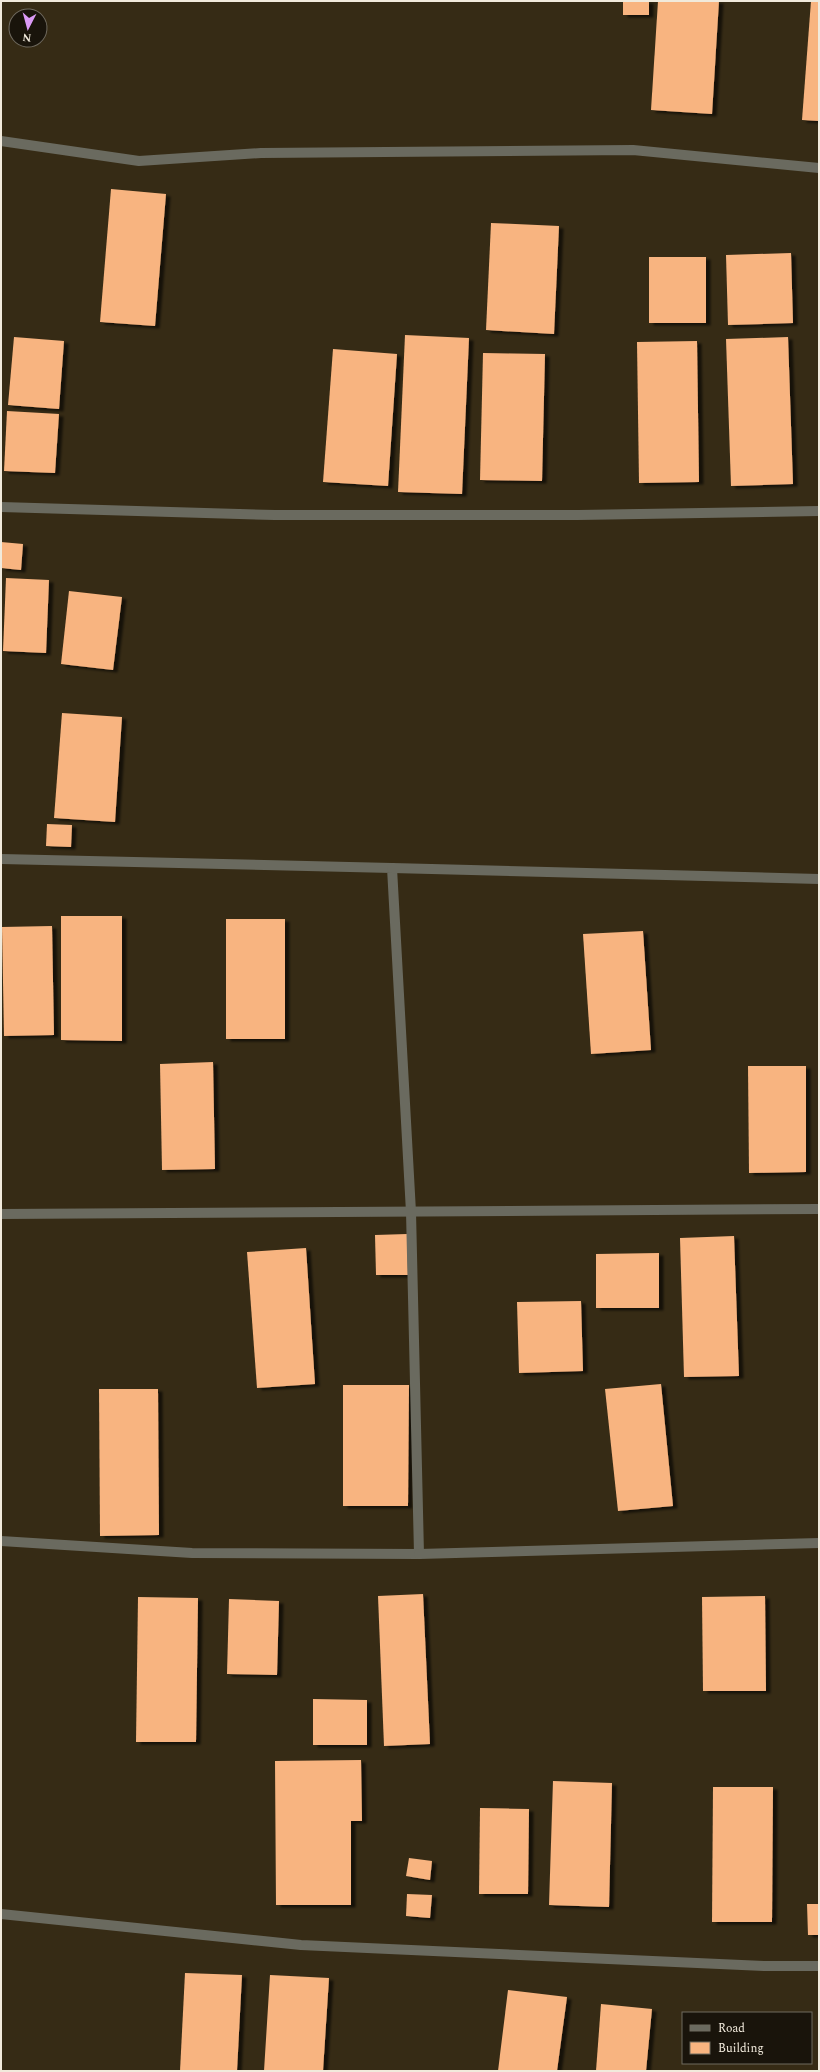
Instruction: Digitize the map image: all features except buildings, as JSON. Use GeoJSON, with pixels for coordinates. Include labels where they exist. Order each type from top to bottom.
{"type":"FeatureCollection","features":[{"type":"Feature","properties":{"kind":"street"},"geometry":{"type":"LineString","coordinates":[[1,141],[139,161],[261,153],[633,150],[819,168]]}},
{"type":"Feature","properties":{"kind":"street"},"geometry":{"type":"LineString","coordinates":[[1,507],[275,515],[578,515],[819,511]]}},
{"type":"Feature","properties":{"kind":"street"},"geometry":{"type":"LineString","coordinates":[[1,859],[819,879]]}},
{"type":"Feature","properties":{"kind":"street"},"geometry":{"type":"LineString","coordinates":[[392,868],[411,1212],[419,1554]]}},
{"type":"Feature","properties":{"kind":"street"},"geometry":{"type":"LineString","coordinates":[[1,1214],[819,1209]]}},
{"type":"Feature","properties":{"kind":"street"},"geometry":{"type":"LineString","coordinates":[[1,1541],[192,1553],[419,1554],[819,1543]]}},
{"type":"Feature","properties":{"kind":"street"},"geometry":{"type":"LineString","coordinates":[[1,1914],[301,1945],[764,1966],[819,1966]]}}]}
